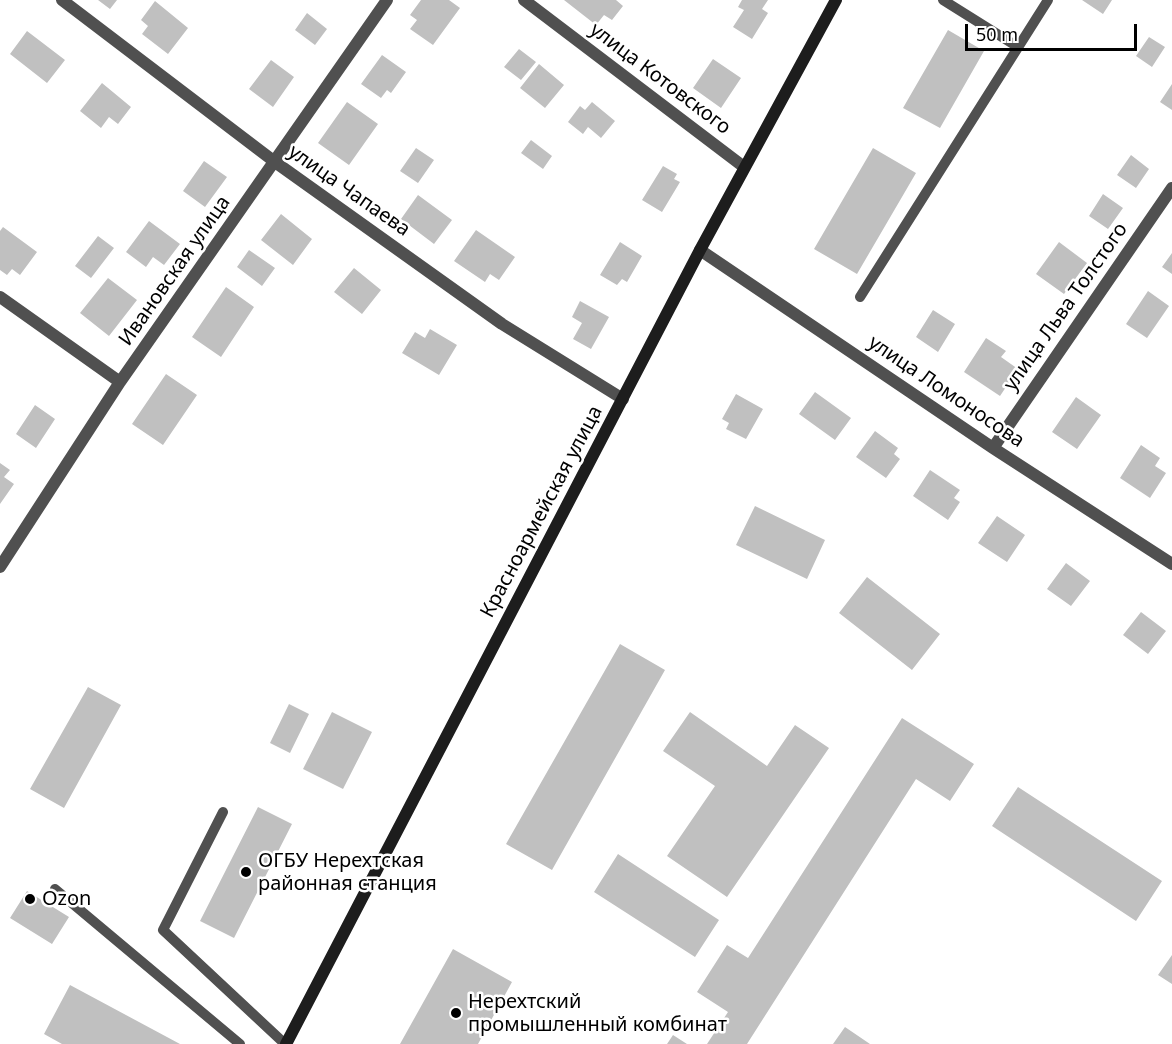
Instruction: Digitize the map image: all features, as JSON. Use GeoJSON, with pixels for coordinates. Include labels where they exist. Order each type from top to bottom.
{"type":"FeatureCollection","features":[{"type":"Feature","properties":{"kind":"street","name":"улица Чапаева"},"geometry":{"type":"LineString","coordinates":[[62,0],[275,162],[502,324],[623,399]]}},
{"type":"Feature","properties":{"kind":"street","name":"Ивановская улица"},"geometry":{"type":"LineString","coordinates":[[0,567],[120,382],[387,0]]}},
{"type":"Feature","properties":{"kind":"street","name":"улица Котовского"},"geometry":{"type":"LineString","coordinates":[[524,0],[744,167]]}},
{"type":"Feature","properties":{"kind":"street","name":"Красноармейская улица"},"geometry":{"type":"LineString","coordinates":[[285,1044],[700,249],[836,0]]}},
{"type":"Feature","properties":{"kind":"street","name":"улица Льва Толстого"},"geometry":{"type":"LineString","coordinates":[[993,448],[1172,188]]}},
{"type":"Feature","properties":{"kind":"street","name":"улица Ломоносова"},"geometry":{"type":"LineString","coordinates":[[700,249],[993,448],[1172,564]]}},
{"type":"Feature","properties":{"kind":"street"},"geometry":{"type":"LineString","coordinates":[[0,297],[120,382]]}},
{"type":"Feature","properties":{"kind":"lane"},"geometry":{"type":"LineString","coordinates":[[943,0],[1018,47]]}},
{"type":"Feature","properties":{"kind":"lane"},"geometry":{"type":"LineString","coordinates":[[860,297],[1048,0]]}},
{"type":"Feature","properties":{"kind":"lane"},"geometry":{"type":"LineString","coordinates":[[223,812],[163,930],[285,1044]]}},
{"type":"Feature","properties":{"kind":"lane"},"geometry":{"type":"LineString","coordinates":[[55,889],[240,1044]]}},
{"type":"Feature","properties":{"kind":"building"},"geometry":{"type":"Polygon","coordinates":[[[98,0],[117,0],[110,9],[98,0]]]}},
{"type":"Feature","properties":{"kind":"building"},"geometry":{"type":"Polygon","coordinates":[[[421,0],[449,0],[460,8],[433,45],[410,29],[417,20],[410,15],[421,0]]]}},
{"type":"Feature","properties":{"kind":"building"},"geometry":{"type":"Polygon","coordinates":[[[564,0],[616,0],[623,6],[612,20],[604,15],[596,25],[564,0]]]}},
{"type":"Feature","properties":{"kind":"building"},"geometry":{"type":"Polygon","coordinates":[[[742,0],[768,0],[762,9],[768,13],[752,39],[733,27],[744,10],[738,7],[742,0]]]}},
{"type":"Feature","properties":{"kind":"building"},"geometry":{"type":"Polygon","coordinates":[[[1082,0],[1112,0],[1103,14],[1082,0]]]}},
{"type":"Feature","properties":{"kind":"building"},"geometry":{"type":"Polygon","coordinates":[[[155,1],[188,28],[168,54],[142,34],[148,26],[141,20],[155,1]]]}},
{"type":"Feature","properties":{"kind":"building"},"geometry":{"type":"Polygon","coordinates":[[[307,13],[327,29],[315,45],[295,30],[307,13]]]}},
{"type":"Feature","properties":{"kind":"building"},"geometry":{"type":"Polygon","coordinates":[[[948,30],[984,51],[940,128],[903,108],[948,30]]]}},
{"type":"Feature","properties":{"kind":"building"},"geometry":{"type":"Polygon","coordinates":[[[27,31],[65,60],[47,83],[10,54],[27,31]]]}},
{"type":"Feature","properties":{"kind":"building"},"geometry":{"type":"Polygon","coordinates":[[[1149,37],[1165,47],[1152,67],[1136,56],[1149,37]]]}},
{"type":"Feature","properties":{"kind":"building"},"geometry":{"type":"Polygon","coordinates":[[[519,49],[536,62],[521,80],[504,67],[519,49]]]}},
{"type":"Feature","properties":{"kind":"building"},"geometry":{"type":"Polygon","coordinates":[[[382,55],[406,72],[391,93],[387,90],[381,98],[361,84],[382,55]]]}},
{"type":"Feature","properties":{"kind":"building"},"geometry":{"type":"Polygon","coordinates":[[[713,59],[741,78],[721,108],[693,88],[713,59]]]}},
{"type":"Feature","properties":{"kind":"building"},"geometry":{"type":"Polygon","coordinates":[[[271,60],[294,77],[273,107],[249,89],[271,60]]]}},
{"type":"Feature","properties":{"kind":"building"},"geometry":{"type":"Polygon","coordinates":[[[539,64],[564,85],[545,108],[520,88],[539,64]]]}},
{"type":"Feature","properties":{"kind":"building"},"geometry":{"type":"Polygon","coordinates":[[[102,83],[131,107],[118,124],[109,117],[101,128],[80,111],[102,83]]]}},
{"type":"Feature","properties":{"kind":"building"},"geometry":{"type":"Polygon","coordinates":[[[1172,84],[1172,110],[1160,102],[1172,84]]]}},
{"type":"Feature","properties":{"kind":"building"},"geometry":{"type":"Polygon","coordinates":[[[347,102],[378,124],[349,165],[318,143],[347,102]]]}},
{"type":"Feature","properties":{"kind":"building"},"geometry":{"type":"Polygon","coordinates":[[[592,102],[615,121],[601,138],[588,127],[583,134],[568,122],[580,106],[585,110],[592,102]]]}},
{"type":"Feature","properties":{"kind":"building"},"geometry":{"type":"Polygon","coordinates":[[[531,140],[552,156],[543,169],[521,153],[531,140]]]}},
{"type":"Feature","properties":{"kind":"building"},"geometry":{"type":"Polygon","coordinates":[[[416,148],[434,160],[418,183],[400,171],[416,148]]]}},
{"type":"Feature","properties":{"kind":"building"},"geometry":{"type":"Polygon","coordinates":[[[873,148],[916,173],[857,274],[814,249],[873,148]]]}},
{"type":"Feature","properties":{"kind":"building"},"geometry":{"type":"Polygon","coordinates":[[[1131,155],[1149,169],[1136,188],[1117,175],[1131,155]]]}},
{"type":"Feature","properties":{"kind":"building"},"geometry":{"type":"Polygon","coordinates":[[[204,161],[227,177],[205,207],[183,191],[204,161]]]}},
{"type":"Feature","properties":{"kind":"building"},"geometry":{"type":"Polygon","coordinates":[[[663,166],[677,174],[674,179],[680,182],[662,212],[642,200],[663,166]]]}},
{"type":"Feature","properties":{"kind":"building"},"geometry":{"type":"Polygon","coordinates":[[[1103,194],[1123,208],[1108,229],[1089,216],[1103,194]]]}},
{"type":"Feature","properties":{"kind":"building"},"geometry":{"type":"Polygon","coordinates":[[[418,195],[452,220],[434,244],[401,219],[418,195]]]}},
{"type":"Feature","properties":{"kind":"building"},"geometry":{"type":"Polygon","coordinates":[[[281,214],[312,239],[293,265],[261,240],[281,214]]]}},
{"type":"Feature","properties":{"kind":"building"},"geometry":{"type":"Polygon","coordinates":[[[149,221],[180,244],[164,265],[153,257],[146,267],[126,252],[149,221]]]}},
{"type":"Feature","properties":{"kind":"building"},"geometry":{"type":"Polygon","coordinates":[[[3,227],[37,252],[20,275],[12,269],[7,275],[0,270],[0,231],[3,227]]]}},
{"type":"Feature","properties":{"kind":"building"},"geometry":{"type":"Polygon","coordinates":[[[476,230],[515,257],[499,280],[490,274],[485,282],[454,261],[476,230]]]}},
{"type":"Feature","properties":{"kind":"building"},"geometry":{"type":"Polygon","coordinates":[[[98,236],[114,248],[91,278],[75,266],[98,236]]]}},
{"type":"Feature","properties":{"kind":"building"},"geometry":{"type":"Polygon","coordinates":[[[620,242],[642,256],[627,282],[622,279],[617,285],[600,275],[620,242]]]}},
{"type":"Feature","properties":{"kind":"building"},"geometry":{"type":"Polygon","coordinates":[[[1059,242],[1087,263],[1064,294],[1036,274],[1059,242]]]}},
{"type":"Feature","properties":{"kind":"building"},"geometry":{"type":"Polygon","coordinates":[[[249,250],[275,268],[262,286],[237,267],[249,250]]]}},
{"type":"Feature","properties":{"kind":"building"},"geometry":{"type":"Polygon","coordinates":[[[1172,253],[1172,274],[1162,267],[1172,253]]]}},
{"type":"Feature","properties":{"kind":"building"},"geometry":{"type":"Polygon","coordinates":[[[354,268],[381,290],[362,314],[334,292],[354,268]]]}},
{"type":"Feature","properties":{"kind":"building"},"geometry":{"type":"Polygon","coordinates":[[[108,278],[137,300],[109,336],[80,313],[108,278]]]}},
{"type":"Feature","properties":{"kind":"building"},"geometry":{"type":"Polygon","coordinates":[[[226,287],[254,307],[221,357],[192,337],[226,287]]]}},
{"type":"Feature","properties":{"kind":"building"},"geometry":{"type":"Polygon","coordinates":[[[1148,291],[1169,306],[1147,338],[1126,324],[1148,291]]]}},
{"type":"Feature","properties":{"kind":"building"},"geometry":{"type":"Polygon","coordinates":[[[580,301],[609,317],[591,349],[573,339],[582,323],[572,317],[580,301]]]}},
{"type":"Feature","properties":{"kind":"building"},"geometry":{"type":"Polygon","coordinates":[[[933,310],[955,324],[938,352],[916,337],[933,310]]]}},
{"type":"Feature","properties":{"kind":"building"},"geometry":{"type":"Polygon","coordinates":[[[430,329],[457,345],[439,375],[402,353],[415,332],[425,338],[430,329]]]}},
{"type":"Feature","properties":{"kind":"building"},"geometry":{"type":"Polygon","coordinates":[[[986,338],[1006,351],[1001,357],[1018,369],[1000,396],[964,372],[986,338]]]}},
{"type":"Feature","properties":{"kind":"building"},"geometry":{"type":"Polygon","coordinates":[[[166,374],[197,395],[163,445],[132,424],[166,374]]]}},
{"type":"Feature","properties":{"kind":"building"},"geometry":{"type":"Polygon","coordinates":[[[815,392],[851,418],[835,440],[799,414],[815,392]]]}},
{"type":"Feature","properties":{"kind":"building"},"geometry":{"type":"Polygon","coordinates":[[[736,394],[763,409],[746,439],[726,429],[729,423],[722,419],[736,394]]]}},
{"type":"Feature","properties":{"kind":"building"},"geometry":{"type":"Polygon","coordinates":[[[1076,397],[1101,415],[1077,449],[1052,432],[1076,397]]]}},
{"type":"Feature","properties":{"kind":"building"},"geometry":{"type":"Polygon","coordinates":[[[35,405],[55,419],[36,448],[16,434],[35,405]]]}},
{"type":"Feature","properties":{"kind":"building"},"geometry":{"type":"Polygon","coordinates":[[[875,431],[898,448],[894,454],[900,459],[886,478],[856,457],[875,431]]]}},
{"type":"Feature","properties":{"kind":"building"},"geometry":{"type":"Polygon","coordinates":[[[1141,445],[1160,458],[1155,466],[1166,473],[1150,498],[1120,478],[1141,445]]]}},
{"type":"Feature","properties":{"kind":"building"},"geometry":{"type":"Polygon","coordinates":[[[0,463],[10,470],[4,477],[14,484],[0,504],[0,463]]]}},
{"type":"Feature","properties":{"kind":"building"},"geometry":{"type":"Polygon","coordinates":[[[930,470],[960,490],[954,498],[960,502],[948,520],[913,496],[930,470]]]}},
{"type":"Feature","properties":{"kind":"building"},"geometry":{"type":"Polygon","coordinates":[[[755,506],[825,540],[807,579],[736,545],[755,506]]]}},
{"type":"Feature","properties":{"kind":"building"},"geometry":{"type":"Polygon","coordinates":[[[997,516],[1025,535],[1007,562],[978,543],[997,516]]]}},
{"type":"Feature","properties":{"kind":"building"},"geometry":{"type":"Polygon","coordinates":[[[1066,563],[1090,581],[1071,606],[1047,589],[1066,563]]]}},
{"type":"Feature","properties":{"kind":"building"},"geometry":{"type":"Polygon","coordinates":[[[867,577],[940,634],[912,670],[839,613],[867,577]]]}},
{"type":"Feature","properties":{"kind":"building"},"geometry":{"type":"Polygon","coordinates":[[[1141,612],[1166,631],[1148,654],[1123,635],[1141,612]]]}},
{"type":"Feature","properties":{"kind":"building"},"geometry":{"type":"Polygon","coordinates":[[[620,644],[665,670],[552,870],[506,844],[620,644]]]}},
{"type":"Feature","properties":{"kind":"building"},"geometry":{"type":"Polygon","coordinates":[[[88,687],[121,705],[64,808],[30,789],[88,687]]]}},
{"type":"Feature","properties":{"kind":"building"},"geometry":{"type":"Polygon","coordinates":[[[289,704],[309,714],[290,753],[270,743],[289,704]]]}},
{"type":"Feature","properties":{"kind":"building"},"geometry":{"type":"Polygon","coordinates":[[[332,712],[372,732],[343,789],[303,769],[332,712]]]}},
{"type":"Feature","properties":{"kind":"building"},"geometry":{"type":"Polygon","coordinates":[[[690,712],[767,766],[795,725],[829,748],[727,897],[667,856],[715,786],[663,751],[690,712]]]}},
{"type":"Feature","properties":{"kind":"building"},"geometry":{"type":"Polygon","coordinates":[[[902,718],[974,764],[950,801],[916,779],[747,1044],[707,1044],[728,1012],[697,992],[727,945],[748,958],[902,718]]]}},
{"type":"Feature","properties":{"kind":"building"},"geometry":{"type":"Polygon","coordinates":[[[1018,787],[1162,881],[1136,921],[992,826],[1018,787]]]}},
{"type":"Feature","properties":{"kind":"building","name":"ОГБУ Нерехтская районная станция"},"geometry":{"type":"Polygon","coordinates":[[[258,807],[292,824],[234,938],[200,921],[258,807]]]}},
{"type":"Feature","properties":{"kind":"building"},"geometry":{"type":"Polygon","coordinates":[[[618,854],[719,920],[695,957],[594,892],[618,854]]]}},
{"type":"Feature","properties":{"kind":"building"},"geometry":{"type":"Polygon","coordinates":[[[27,891],[69,917],[52,944],[10,918],[27,891]]]}},
{"type":"Feature","properties":{"kind":"building","name":"Нерехтский промышленный комбинат"},"geometry":{"type":"Polygon","coordinates":[[[453,949],[512,982],[478,1044],[400,1044],[453,949]]]}},
{"type":"Feature","properties":{"kind":"building"},"geometry":{"type":"Polygon","coordinates":[[[1172,955],[1172,984],[1158,975],[1172,955]]]}},
{"type":"Feature","properties":{"kind":"building"},"geometry":{"type":"Polygon","coordinates":[[[70,985],[180,1044],[62,1044],[44,1034],[70,985]]]}},
{"type":"Feature","properties":{"kind":"building"},"geometry":{"type":"Polygon","coordinates":[[[845,1027],[870,1044],[833,1044],[845,1027]]]}},
{"type":"Feature","properties":{"kind":"building"},"geometry":{"type":"Polygon","coordinates":[[[673,1035],[687,1044],[667,1044],[673,1035]]]}},
{"type":"Feature","properties":{"kind":"place","name":"ОГБУ Нерехтская районная станция"},"geometry":{"type":"Point","coordinates":[246,872]}},
{"type":"Feature","properties":{"kind":"place","name":"Ozon"},"geometry":{"type":"Point","coordinates":[30,899]}},
{"type":"Feature","properties":{"kind":"place","name":"Нерехтский промышленный комбинат"},"geometry":{"type":"Point","coordinates":[456,1013]}}]}
